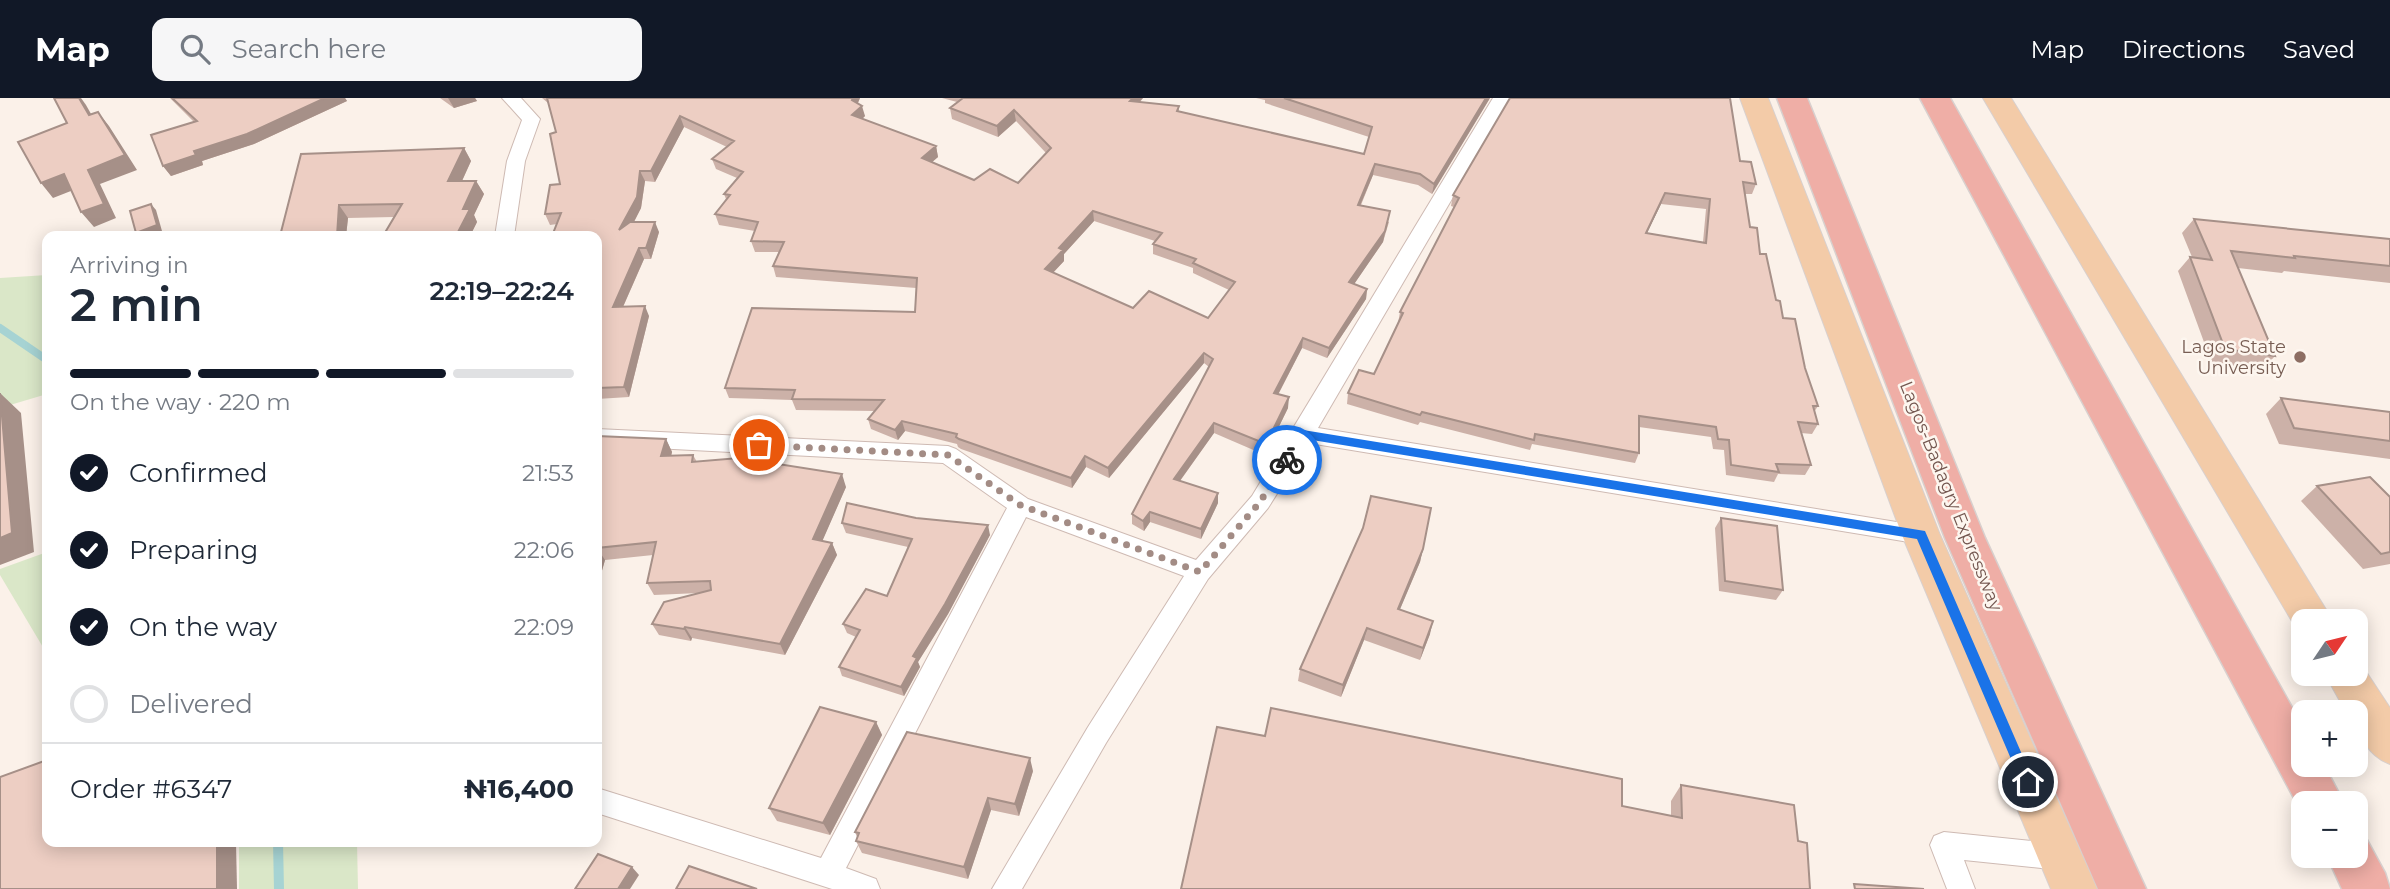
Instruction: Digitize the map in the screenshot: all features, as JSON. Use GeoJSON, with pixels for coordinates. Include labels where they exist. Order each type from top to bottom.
{"type":"FeatureCollection","features":[{"type":"Feature","properties":{"kind":"highway","name":"Lagos-Badagry Expressway"},"geometry":{"type":"LineString","coordinates":[[1792,98],[1965,538],[2122,889]]}},
{"type":"Feature","properties":{"kind":"highway"},"geometry":{"type":"LineString","coordinates":[[1935,98],[2314,791]]}},
{"type":"Feature","properties":{"kind":"highway"},"geometry":{"type":"LineString","coordinates":[[2357,868],[2368,889]]}},
{"type":"Feature","properties":{"kind":"main road"},"geometry":{"type":"LineString","coordinates":[[1754,98],[1921,535],[2067,873]]}},
{"type":"Feature","properties":{"kind":"main road"},"geometry":{"type":"LineString","coordinates":[[1997,98],[2306,609]]}},
{"type":"Feature","properties":{"kind":"main road"},"geometry":{"type":"LineString","coordinates":[[2353,686],[2390,745]]}},
{"type":"Feature","properties":{"kind":"street"},"geometry":{"type":"LineString","coordinates":[[506,231],[516,161],[531,119],[511,98]]}},
{"type":"Feature","properties":{"kind":"street"},"geometry":{"type":"LineString","coordinates":[[1006,889],[1097,735],[1200,572],[1260,502],[1303,434],[1502,98]]}},
{"type":"Feature","properties":{"kind":"street"},"geometry":{"type":"LineString","coordinates":[[1303,434],[1921,535]]}},
{"type":"Feature","properties":{"kind":"street"},"geometry":{"type":"LineString","coordinates":[[602,437],[948,455],[1020,505],[1200,572]]}},
{"type":"Feature","properties":{"kind":"street"},"geometry":{"type":"LineString","coordinates":[[828,874],[1020,505]]}},
{"type":"Feature","properties":{"kind":"street"},"geometry":{"type":"LineString","coordinates":[[602,803],[828,874],[866,889]]}},
{"type":"Feature","properties":{"kind":"street"},"geometry":{"type":"LineString","coordinates":[[1961,889],[1944,845],[2067,873]]}},
{"type":"Feature","properties":{"kind":"green space"},"geometry":{"type":"Polygon","coordinates":[[[42,275],[42,395],[0,408],[0,278],[42,275]]]}},
{"type":"Feature","properties":{"kind":"green space"},"geometry":{"type":"Polygon","coordinates":[[[42,554],[42,646],[0,575],[0,569],[42,554]]]}},
{"type":"Feature","properties":{"kind":"green space"},"geometry":{"type":"Polygon","coordinates":[[[239,847],[357,847],[358,889],[239,889],[239,847]]]}},
{"type":"Feature","properties":{"kind":"building"},"geometry":{"type":"Polygon","coordinates":[[[54,98],[79,98],[89,115],[98,112],[125,155],[88,170],[104,204],[81,212],[64,174],[41,183],[18,142],[67,123],[54,98]]]}},
{"type":"Feature","properties":{"kind":"building"},"geometry":{"type":"Polygon","coordinates":[[[172,98],[325,98],[247,134],[194,151],[196,155],[163,166],[151,135],[197,121],[172,98]]]}},
{"type":"Feature","properties":{"kind":"building"},"geometry":{"type":"Polygon","coordinates":[[[547,98],[853,98],[852,100],[862,106],[852,115],[936,146],[922,158],[974,180],[990,169],[1018,183],[1051,148],[1014,110],[997,126],[950,108],[963,98],[1133,98],[1130,101],[1179,106],[1177,111],[1364,154],[1372,127],[1284,98],[1486,98],[1434,184],[1420,174],[1375,164],[1358,205],[1390,211],[1385,231],[1349,282],[1367,289],[1329,348],[1303,338],[1274,393],[1289,397],[1266,444],[1214,423],[1174,479],[1218,493],[1201,529],[1150,512],[1143,521],[1132,514],[1213,359],[1204,353],[1108,468],[1085,456],[1071,478],[959,439],[957,434],[902,421],[895,430],[868,419],[884,400],[792,399],[795,390],[725,388],[752,308],[915,312],[917,278],[773,266],[784,242],[751,241],[758,222],[715,214],[730,195],[724,194],[743,172],[712,159],[734,141],[680,116],[651,171],[640,171],[637,197],[619,230],[630,222],[655,222],[646,248],[639,248],[613,307],[645,306],[624,387],[602,388],[602,231],[554,231],[561,213],[545,214],[550,185],[560,184],[550,134],[556,132],[547,98]],[[1093,211],[1059,248],[1063,250],[1045,269],[1133,308],[1149,291],[1208,318],[1235,282],[1193,263],[1196,259],[1153,244],[1162,233],[1093,211]]]}},
{"type":"Feature","properties":{"kind":"building"},"geometry":{"type":"Polygon","coordinates":[[[1510,98],[1730,98],[1740,161],[1751,162],[1756,184],[1743,182],[1750,227],[1757,228],[1760,254],[1766,254],[1776,300],[1780,301],[1783,318],[1795,319],[1805,368],[1818,406],[1813,406],[1818,424],[1798,422],[1811,465],[1776,464],[1779,472],[1731,465],[1729,440],[1718,439],[1716,427],[1639,416],[1639,453],[1535,434],[1534,440],[1422,412],[1420,415],[1348,393],[1359,370],[1374,374],[1403,313],[1400,312],[1459,198],[1453,195],[1510,98]],[[1665,193],[1646,233],[1706,243],[1710,199],[1665,193]]]}},
{"type":"Feature","properties":{"kind":"building"},"geometry":{"type":"Polygon","coordinates":[[[464,148],[448,181],[476,181],[463,209],[470,209],[459,231],[386,231],[402,204],[339,205],[337,231],[281,231],[301,154],[464,148]]]}},
{"type":"Feature","properties":{"kind":"building"},"geometry":{"type":"Polygon","coordinates":[[[151,204],[157,225],[135,231],[130,211],[151,204]]]}},
{"type":"Feature","properties":{"kind":"building"},"geometry":{"type":"Polygon","coordinates":[[[2194,219],[2390,239],[2390,266],[2231,251],[2275,356],[2225,349],[2190,257],[2212,260],[2194,219]]]}},
{"type":"Feature","properties":{"kind":"building"},"geometry":{"type":"Polygon","coordinates":[[[0,393],[12,533],[0,538],[0,393]]]}},
{"type":"Feature","properties":{"kind":"building"},"geometry":{"type":"Polygon","coordinates":[[[2281,398],[2390,412],[2390,441],[2294,428],[2281,398]]]}},
{"type":"Feature","properties":{"kind":"building"},"geometry":{"type":"Polygon","coordinates":[[[602,436],[666,439],[661,456],[693,455],[692,462],[739,458],[842,474],[813,539],[832,543],[780,644],[685,627],[652,624],[664,602],[711,590],[710,581],[647,583],[656,542],[602,547],[602,436]]]}},
{"type":"Feature","properties":{"kind":"building"},"geometry":{"type":"Polygon","coordinates":[[[2370,477],[2390,497],[2390,552],[2381,554],[2317,486],[2370,477]]]}},
{"type":"Feature","properties":{"kind":"building"},"geometry":{"type":"Polygon","coordinates":[[[1371,496],[1431,508],[1423,549],[1398,609],[1433,621],[1423,648],[1367,628],[1343,685],[1300,669],[1363,528],[1371,496]]]}},
{"type":"Feature","properties":{"kind":"building"},"geometry":{"type":"Polygon","coordinates":[[[847,503],[916,518],[988,525],[913,656],[917,658],[901,687],[839,667],[860,630],[843,624],[866,589],[887,596],[912,539],[842,523],[847,503]]]}},
{"type":"Feature","properties":{"kind":"building"},"geometry":{"type":"Polygon","coordinates":[[[1721,518],[1777,526],[1783,590],[1725,581],[1721,518]]]}},
{"type":"Feature","properties":{"kind":"building"},"geometry":{"type":"Polygon","coordinates":[[[820,707],[876,722],[823,823],[769,808],[820,707]]]}},
{"type":"Feature","properties":{"kind":"building"},"geometry":{"type":"Polygon","coordinates":[[[1271,708],[1622,779],[1622,806],[1682,818],[1681,785],[1794,805],[1798,841],[1807,843],[1810,889],[1181,889],[1217,727],[1265,736],[1271,708]]]}},
{"type":"Feature","properties":{"kind":"building"},"geometry":{"type":"Polygon","coordinates":[[[907,732],[1030,758],[1015,804],[988,798],[964,867],[856,841],[859,833],[855,832],[907,732]]]}},
{"type":"Feature","properties":{"kind":"building"},"geometry":{"type":"Polygon","coordinates":[[[42,762],[42,847],[217,847],[217,889],[0,889],[0,777],[42,762]]]}},
{"type":"Feature","properties":{"kind":"building"},"geometry":{"type":"Polygon","coordinates":[[[598,854],[632,867],[618,889],[575,889],[598,854]]]}},
{"type":"Feature","properties":{"kind":"building"},"geometry":{"type":"Polygon","coordinates":[[[689,866],[757,889],[676,889],[689,866]]]}},
{"type":"Feature","properties":{"kind":"building"},"geometry":{"type":"Polygon","coordinates":[[[1854,884],[1924,889],[1855,889],[1854,884]]]}},
{"type":"Feature","properties":{"kind":"waterway"},"geometry":{"type":"LineString","coordinates":[[0,328],[42,357]]}},
{"type":"Feature","properties":{"kind":"waterway"},"geometry":{"type":"LineString","coordinates":[[278,847],[279,889]]}},
{"type":"Feature","properties":{"kind":"way so far"},"geometry":{"type":"LineString","coordinates":[[759,445],[948,455],[1020,505],[1200,572],[1260,502],[1287,460]]}},
{"type":"Feature","properties":{"kind":"place","name":"Lagos State University"},"geometry":{"type":"Point","coordinates":[2300,357]}},
{"type":"Feature","properties":{"kind":"route"},"geometry":{"type":"LineString","coordinates":[[1287,460],[1303,434],[1921,535],[2028,782]]}}]}
